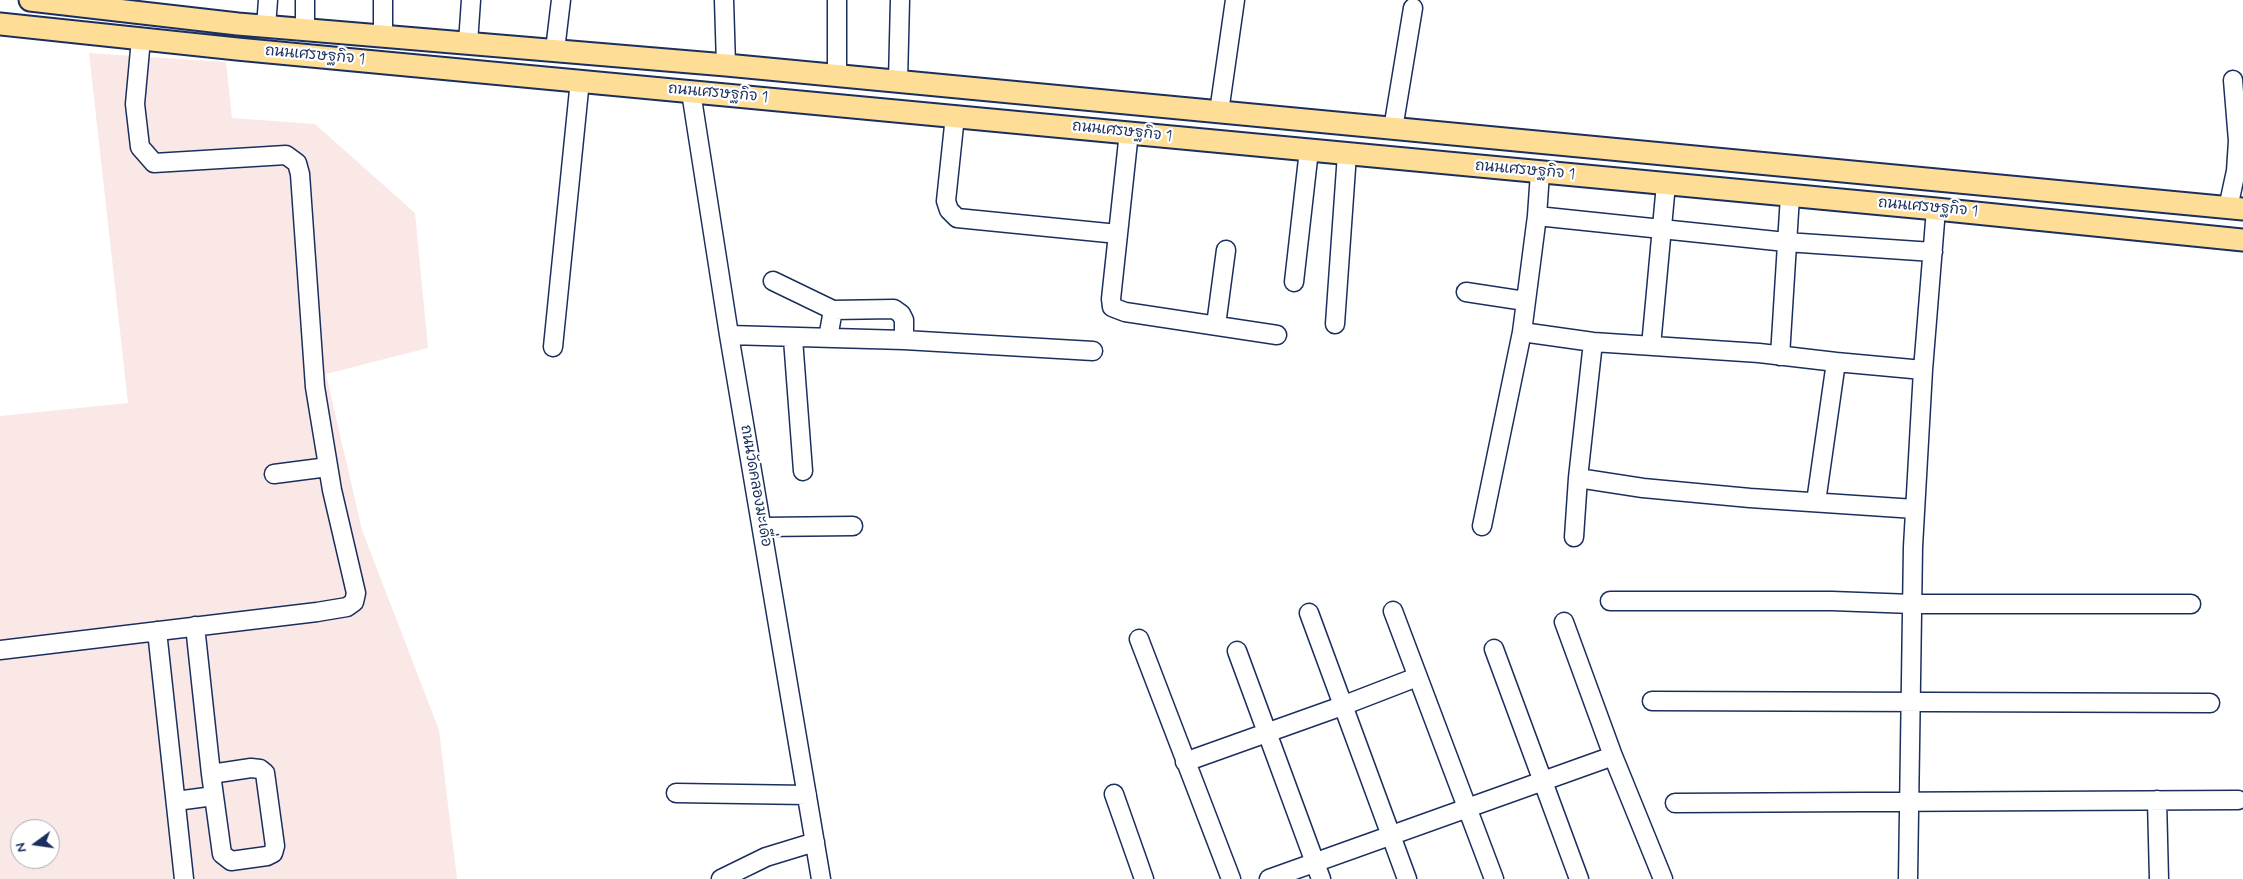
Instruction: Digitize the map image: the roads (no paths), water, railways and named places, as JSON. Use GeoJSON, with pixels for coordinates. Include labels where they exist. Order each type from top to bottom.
{"type":"FeatureCollection","features":[{"type":"Feature","properties":{"kind":"main road","name":"ถนนเศรษฐกิจ 1"},"geometry":{"type":"LineString","coordinates":[[30,0],[128,6],[266,27],[726,64],[2236,209]]}},
{"type":"Feature","properties":{"kind":"main road","name":"ถนนเศรษฐกิจ 1"},"geometry":{"type":"LineString","coordinates":[[0,24],[2243,240]]}},
{"type":"Feature","properties":{"kind":"street"},"geometry":{"type":"LineString","coordinates":[[266,27],[268,0]]}},
{"type":"Feature","properties":{"kind":"street"},"geometry":{"type":"LineString","coordinates":[[304,30],[305,0]]}},
{"type":"Feature","properties":{"kind":"street"},"geometry":{"type":"LineString","coordinates":[[383,0],[383,36]]}},
{"type":"Feature","properties":{"kind":"street"},"geometry":{"type":"LineString","coordinates":[[468,43],[472,0]]}},
{"type":"Feature","properties":{"kind":"street"},"geometry":{"type":"LineString","coordinates":[[555,50],[561,0]]}},
{"type":"Feature","properties":{"kind":"street"},"geometry":{"type":"LineString","coordinates":[[724,0],[726,64]]}},
{"type":"Feature","properties":{"kind":"street"},"geometry":{"type":"LineString","coordinates":[[837,0],[837,75]]}},
{"type":"Feature","properties":{"kind":"street"},"geometry":{"type":"LineString","coordinates":[[898,82],[900,0]]}},
{"type":"Feature","properties":{"kind":"street"},"geometry":{"type":"LineString","coordinates":[[1219,112],[1235,0]]}},
{"type":"Feature","properties":{"kind":"street"},"geometry":{"type":"LineString","coordinates":[[1393,129],[1413,8]]}},
{"type":"Feature","properties":{"kind":"street"},"geometry":{"type":"LineString","coordinates":[[0,650],[317,612],[347,607],[354,602],[356,593],[328,467],[315,387],[300,174],[297,163],[286,155],[154,163],[140,147],[135,104],[141,39]]}},
{"type":"Feature","properties":{"kind":"street"},"geometry":{"type":"LineString","coordinates":[[553,347],[580,80]]}},
{"type":"Feature","properties":{"kind":"street"},"geometry":{"type":"LineString","coordinates":[[2233,80],[2238,141],[2236,209]]}},
{"type":"Feature","properties":{"kind":"street","name":"ถนนวัดคลองมะเดื่อ"},"geometry":{"type":"LineString","coordinates":[[691,92],[729,335],[821,879]]}},
{"type":"Feature","properties":{"kind":"street"},"geometry":{"type":"LineString","coordinates":[[955,116],[946,201],[949,210],[957,218],[1118,234]]}},
{"type":"Feature","properties":{"kind":"street"},"geometry":{"type":"LineString","coordinates":[[1129,132],[1111,299],[1112,307],[1125,312],[1277,336]]}},
{"type":"Feature","properties":{"kind":"street"},"geometry":{"type":"LineString","coordinates":[[1294,282],[1309,150]]}},
{"type":"Feature","properties":{"kind":"street"},"geometry":{"type":"LineString","coordinates":[[1335,324],[1347,154]]}},
{"type":"Feature","properties":{"kind":"street"},"geometry":{"type":"LineString","coordinates":[[1482,526],[1522,332],[1537,216],[1540,173]]}},
{"type":"Feature","properties":{"kind":"street"},"geometry":{"type":"LineString","coordinates":[[1651,346],[1666,184]]}},
{"type":"Feature","properties":{"kind":"street"},"geometry":{"type":"LineString","coordinates":[[1780,356],[1790,196]]}},
{"type":"Feature","properties":{"kind":"street"},"geometry":{"type":"LineString","coordinates":[[1908,879],[1915,509],[1923,370],[1936,209]]}},
{"type":"Feature","properties":{"kind":"street"},"geometry":{"type":"LineString","coordinates":[[1537,216],[1786,242],[1933,252]]}},
{"type":"Feature","properties":{"kind":"street"},"geometry":{"type":"LineString","coordinates":[[1216,325],[1226,250]]}},
{"type":"Feature","properties":{"kind":"street"},"geometry":{"type":"LineString","coordinates":[[773,281],[832,310],[894,309],[901,314],[904,320],[904,340]]}},
{"type":"Feature","properties":{"kind":"street"},"geometry":{"type":"LineString","coordinates":[[1466,292],[1525,301]]}},
{"type":"Feature","properties":{"kind":"street"},"geometry":{"type":"LineString","coordinates":[[828,338],[832,310]]}},
{"type":"Feature","properties":{"kind":"street"},"geometry":{"type":"LineString","coordinates":[[1522,332],[1593,342],[1780,356],[1923,370]]}},
{"type":"Feature","properties":{"kind":"street"},"geometry":{"type":"LineString","coordinates":[[729,335],[793,339],[904,340],[1093,351]]}},
{"type":"Feature","properties":{"kind":"street"},"geometry":{"type":"LineString","coordinates":[[793,339],[803,471]]}},
{"type":"Feature","properties":{"kind":"street"},"geometry":{"type":"LineString","coordinates":[[1574,537],[1578,478],[1593,342]]}},
{"type":"Feature","properties":{"kind":"street"},"geometry":{"type":"LineString","coordinates":[[1816,502],[1836,362]]}},
{"type":"Feature","properties":{"kind":"street"},"geometry":{"type":"LineString","coordinates":[[274,474],[328,467]]}},
{"type":"Feature","properties":{"kind":"street"},"geometry":{"type":"LineString","coordinates":[[1578,478],[1643,488],[1915,509]]}},
{"type":"Feature","properties":{"kind":"street"},"geometry":{"type":"LineString","coordinates":[[762,527],[853,526]]}},
{"type":"Feature","properties":{"kind":"street"},"geometry":{"type":"LineString","coordinates":[[1610,601],[2191,604]]}},
{"type":"Feature","properties":{"kind":"street"},"geometry":{"type":"LineString","coordinates":[[1392,610],[1494,879]]}},
{"type":"Feature","properties":{"kind":"street"},"geometry":{"type":"LineString","coordinates":[[1309,613],[1407,879]]}},
{"type":"Feature","properties":{"kind":"street"},"geometry":{"type":"LineString","coordinates":[[1564,622],[1613,756],[1663,879]]}},
{"type":"Feature","properties":{"kind":"street"},"geometry":{"type":"LineString","coordinates":[[195,626],[211,774],[222,854],[225,859],[231,861],[266,856],[273,853],[275,846],[265,774],[260,769],[251,768],[211,774]]}},
{"type":"Feature","properties":{"kind":"street"},"geometry":{"type":"LineString","coordinates":[[157,630],[184,879]]}},
{"type":"Feature","properties":{"kind":"street"},"geometry":{"type":"LineString","coordinates":[[1139,639],[1231,879]]}},
{"type":"Feature","properties":{"kind":"street"},"geometry":{"type":"LineString","coordinates":[[1494,649],[1579,879]]}},
{"type":"Feature","properties":{"kind":"street"},"geometry":{"type":"LineString","coordinates":[[1237,652],[1321,879]]}},
{"type":"Feature","properties":{"kind":"street"},"geometry":{"type":"LineString","coordinates":[[1185,762],[1267,734],[1417,677]]}},
{"type":"Feature","properties":{"kind":"street"},"geometry":{"type":"LineString","coordinates":[[1652,701],[1844,700],[2210,703]]}},
{"type":"Feature","properties":{"kind":"street"},"geometry":{"type":"LineString","coordinates":[[1269,879],[1613,756]]}},
{"type":"Feature","properties":{"kind":"street"},"geometry":{"type":"LineString","coordinates":[[676,793],[807,795]]}},
{"type":"Feature","properties":{"kind":"street"},"geometry":{"type":"LineString","coordinates":[[1114,794],[1144,879]]}},
{"type":"Feature","properties":{"kind":"street"},"geometry":{"type":"LineString","coordinates":[[176,801],[214,796]]}},
{"type":"Feature","properties":{"kind":"street"},"geometry":{"type":"LineString","coordinates":[[2157,800],[2159,879]]}},
{"type":"Feature","properties":{"kind":"street"},"geometry":{"type":"LineString","coordinates":[[1675,803],[2238,800]]}},
{"type":"Feature","properties":{"kind":"street"},"geometry":{"type":"LineString","coordinates":[[721,879],[766,857],[815,842]]}}]}
